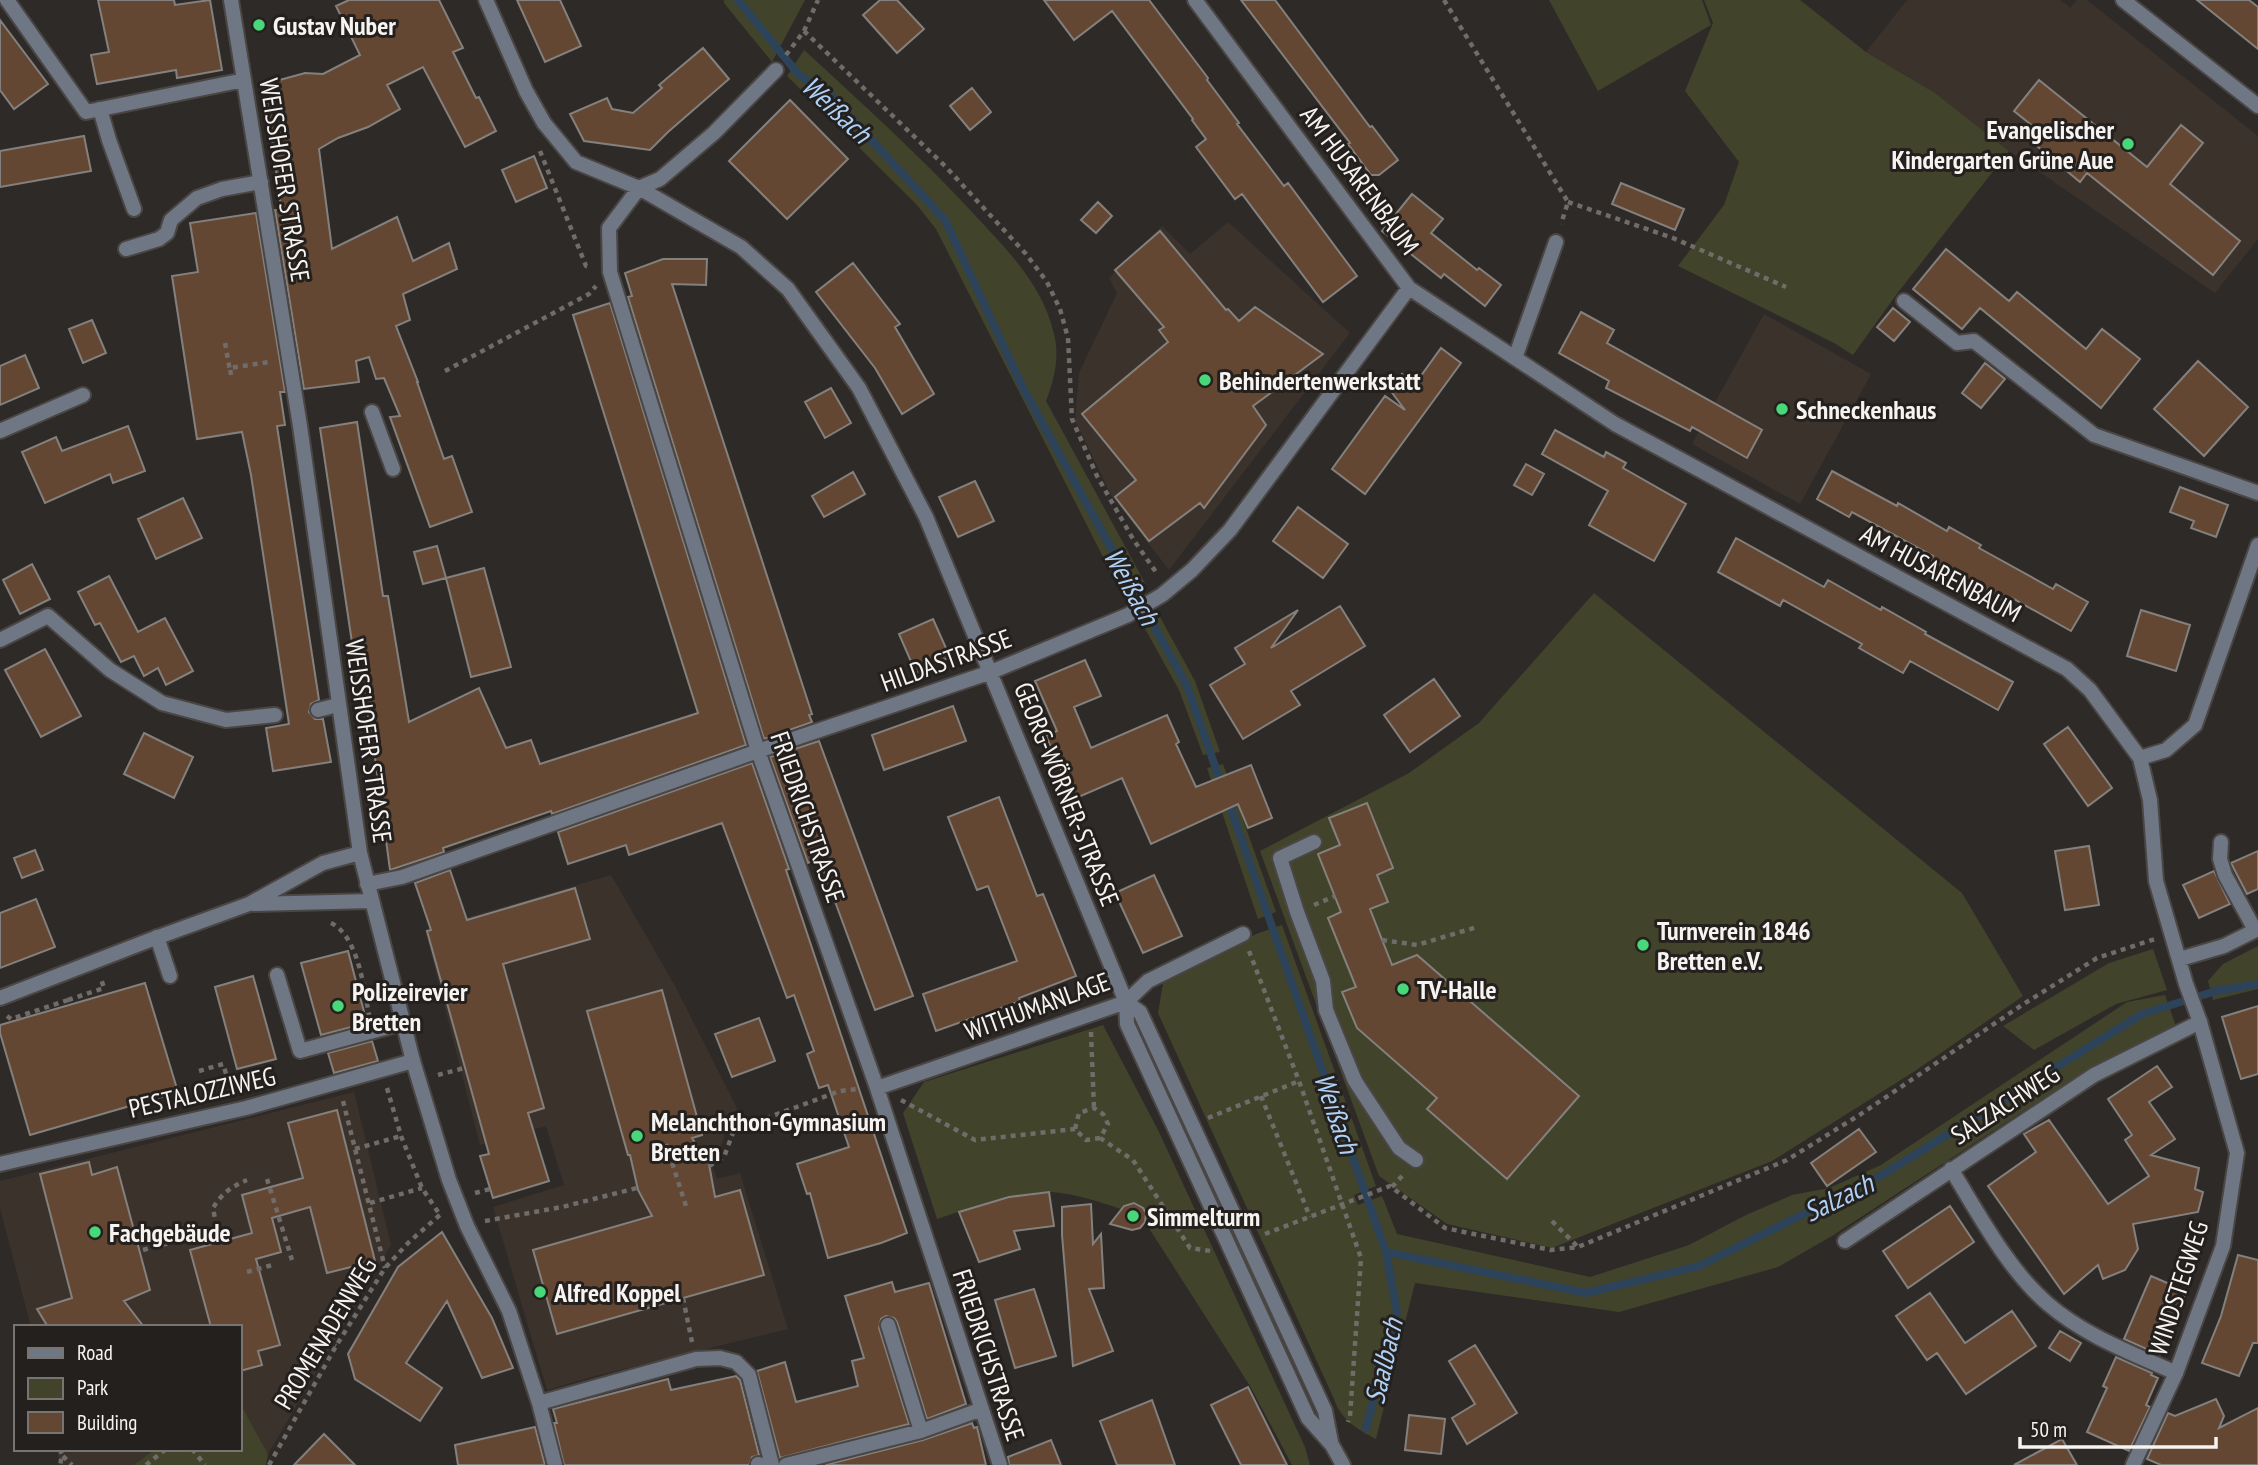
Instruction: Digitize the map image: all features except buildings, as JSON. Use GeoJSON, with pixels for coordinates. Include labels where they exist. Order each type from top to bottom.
{"type":"FeatureCollection","features":[{"type":"Feature","properties":{"kind":"street"},"geometry":{"type":"LineString","coordinates":[[7,0],[86,112],[244,80]]}},
{"type":"Feature","properties":{"kind":"street","name":"WEISSHOFER STRASSE"},"geometry":{"type":"LineString","coordinates":[[231,0],[244,80],[254,183],[300,426],[360,853],[413,1061],[456,1201],[509,1311],[540,1403],[555,1465]]}},
{"type":"Feature","properties":{"kind":"street","name":"GEORG-WÖRNER-STRASSE"},"geometry":{"type":"LineString","coordinates":[[485,0],[544,123],[576,162],[639,188],[741,247],[788,289],[859,388],[926,517],[1126,1002],[1126,1024],[1308,1418],[1332,1445],[1343,1465]]}},
{"type":"Feature","properties":{"kind":"street","name":"AM HUSARENBAUM"},"geometry":{"type":"LineString","coordinates":[[1195,0],[1409,288],[1615,424],[2067,669],[2090,690],[2140,758],[2150,800],[2156,881],[2179,959]]}},
{"type":"Feature","properties":{"kind":"street"},"geometry":{"type":"LineString","coordinates":[[2123,0],[2258,106]]}},
{"type":"Feature","properties":{"kind":"street"},"geometry":{"type":"LineString","coordinates":[[639,188],[660,179],[714,133],[776,70]]}},
{"type":"Feature","properties":{"kind":"street"},"geometry":{"type":"LineString","coordinates":[[100,109],[108,140],[134,209]]}},
{"type":"Feature","properties":{"kind":"street"},"geometry":{"type":"LineString","coordinates":[[126,249],[159,239],[167,233],[171,220],[197,198],[222,189],[254,183]]}},
{"type":"Feature","properties":{"kind":"street","name":"FRIEDRICHSTRASSE"},"geometry":{"type":"LineString","coordinates":[[639,188],[609,228],[610,272],[758,751],[877,1088],[1000,1465]]}},
{"type":"Feature","properties":{"kind":"street"},"geometry":{"type":"LineString","coordinates":[[1515,358],[1556,242]]}},
{"type":"Feature","properties":{"kind":"street","name":"HILDASTRASSE"},"geometry":{"type":"LineString","coordinates":[[367,884],[402,877],[991,672],[1128,615],[1166,593],[1230,530],[1409,288]]}},
{"type":"Feature","properties":{"kind":"street"},"geometry":{"type":"LineString","coordinates":[[1904,301],[1957,343],[1974,341],[2094,435],[2258,493]]}},
{"type":"Feature","properties":{"kind":"street"},"geometry":{"type":"LineString","coordinates":[[0,431],[83,395]]}},
{"type":"Feature","properties":{"kind":"street"},"geometry":{"type":"LineString","coordinates":[[372,412],[393,469]]}},
{"type":"Feature","properties":{"kind":"street"},"geometry":{"type":"LineString","coordinates":[[2140,758],[2166,750],[2194,725],[2258,545]]}},
{"type":"Feature","properties":{"kind":"street"},"geometry":{"type":"LineString","coordinates":[[0,640],[48,615],[110,670],[162,703],[226,720],[275,715]]}},
{"type":"Feature","properties":{"kind":"street"},"geometry":{"type":"LineString","coordinates":[[318,710],[338,705]]}},
{"type":"Feature","properties":{"kind":"street"},"geometry":{"type":"LineString","coordinates":[[1314,842],[1280,858],[1323,981],[1325,1010],[1355,1082],[1399,1148],[1416,1160]]}},
{"type":"Feature","properties":{"kind":"street"},"geometry":{"type":"LineString","coordinates":[[2179,959],[2224,946],[2256,930],[2225,875],[2220,859],[2221,842]]}},
{"type":"Feature","properties":{"kind":"street"},"geometry":{"type":"LineString","coordinates":[[0,998],[249,904],[323,863],[360,853]]}},
{"type":"Feature","properties":{"kind":"street"},"geometry":{"type":"LineString","coordinates":[[249,904],[371,901]]}},
{"type":"Feature","properties":{"kind":"street","name":"WITHUMANLAGE"},"geometry":{"type":"LineString","coordinates":[[877,1088],[1126,1002],[1148,981],[1243,933]]}},
{"type":"Feature","properties":{"kind":"street"},"geometry":{"type":"LineString","coordinates":[[158,937],[170,976]]}},
{"type":"Feature","properties":{"kind":"street","name":"WINDSTEGWEG"},"geometry":{"type":"LineString","coordinates":[[2133,1465],[2176,1373],[2223,1246],[2237,1153],[2179,959]]}},
{"type":"Feature","properties":{"kind":"street"},"geometry":{"type":"LineString","coordinates":[[277,975],[300,1051],[403,1023]]}},
{"type":"Feature","properties":{"kind":"street","name":"GEORG-WÖRNER-STRASSE"},"geometry":{"type":"LineString","coordinates":[[1126,1002],[1140,1012],[1247,1241],[1325,1411],[1332,1445]]}},
{"type":"Feature","properties":{"kind":"street","name":"SALZACHWEG"},"geometry":{"type":"LineString","coordinates":[[1845,1241],[2094,1076],[2198,1018]]}},
{"type":"Feature","properties":{"kind":"street","name":"PESTALOZZIWEG"},"geometry":{"type":"LineString","coordinates":[[0,1164],[237,1110],[413,1061]]}},
{"type":"Feature","properties":{"kind":"street"},"geometry":{"type":"LineString","coordinates":[[1951,1169],[1986,1227],[2023,1278],[2047,1304],[2109,1343],[2176,1373]]}},
{"type":"Feature","properties":{"kind":"street"},"geometry":{"type":"LineString","coordinates":[[888,1325],[921,1431]]}},
{"type":"Feature","properties":{"kind":"street"},"geometry":{"type":"LineString","coordinates":[[540,1403],[696,1360],[720,1358],[736,1362],[749,1375],[764,1465]]}},
{"type":"Feature","properties":{"kind":"street"},"geometry":{"type":"LineString","coordinates":[[786,1465],[921,1431],[982,1409]]}},
{"type":"Feature","properties":{"kind":"path"},"geometry":{"type":"LineString","coordinates":[[792,46],[804,31],[818,0]]}},
{"type":"Feature","properties":{"kind":"path"},"geometry":{"type":"LineString","coordinates":[[1444,0],[1568,202],[1673,238],[1786,288]]}},
{"type":"Feature","properties":{"kind":"path"},"geometry":{"type":"LineString","coordinates":[[804,31],[945,166],[1026,254],[1047,282],[1068,338],[1072,419],[1102,487],[1166,593]]}},
{"type":"Feature","properties":{"kind":"path"},"geometry":{"type":"LineString","coordinates":[[445,371],[589,294],[610,272],[586,266],[539,149],[544,123]]}},
{"type":"Feature","properties":{"kind":"path"},"geometry":{"type":"LineString","coordinates":[[1556,242],[1568,202]]}},
{"type":"Feature","properties":{"kind":"path"},"geometry":{"type":"LineString","coordinates":[[225,343],[231,375],[230,368],[288,358]]}},
{"type":"Feature","properties":{"kind":"path"},"geometry":{"type":"LineString","coordinates":[[328,922],[340,928],[351,943],[360,986]]}},
{"type":"Feature","properties":{"kind":"path"},"geometry":{"type":"LineString","coordinates":[[1382,940],[1417,945],[1477,927]]}},
{"type":"Feature","properties":{"kind":"path"},"geometry":{"type":"LineString","coordinates":[[1243,933],[1362,1258],[1350,1416],[1345,1430],[1332,1445]]}},
{"type":"Feature","properties":{"kind":"path"},"geometry":{"type":"LineString","coordinates":[[1247,1241],[1392,1187],[1445,1228],[1551,1250],[1578,1247],[1787,1160],[2097,958],[2172,934]]}},
{"type":"Feature","properties":{"kind":"path"},"geometry":{"type":"LineString","coordinates":[[0,1013],[11,1019],[68,1003],[97,991]]}},
{"type":"Feature","properties":{"kind":"path"},"geometry":{"type":"LineString","coordinates":[[1094,1108],[1091,1032],[1097,1026]]}},
{"type":"Feature","properties":{"kind":"path"},"geometry":{"type":"LineString","coordinates":[[200,1071],[223,1064],[237,1110]]}},
{"type":"Feature","properties":{"kind":"path"},"geometry":{"type":"LineString","coordinates":[[437,1075],[464,1068]]}},
{"type":"Feature","properties":{"kind":"path"},"geometry":{"type":"LineString","coordinates":[[383,1071],[401,1136],[422,1188],[440,1215]]}},
{"type":"Feature","properties":{"kind":"path"},"geometry":{"type":"LineString","coordinates":[[1201,1121],[1298,1081]]}},
{"type":"Feature","properties":{"kind":"path"},"geometry":{"type":"LineString","coordinates":[[709,1166],[724,1157],[734,1130],[840,1091],[877,1088],[975,1140],[1075,1129]]}},
{"type":"Feature","properties":{"kind":"path"},"geometry":{"type":"LineString","coordinates":[[1261,1096],[1310,1217]]}},
{"type":"Feature","properties":{"kind":"path"},"geometry":{"type":"LineString","coordinates":[[342,1100],[385,1268]]}},
{"type":"Feature","properties":{"kind":"path"},"geometry":{"type":"LineString","coordinates":[[1075,1129],[1079,1113],[1094,1108]]}},
{"type":"Feature","properties":{"kind":"path"},"geometry":{"type":"LineString","coordinates":[[1094,1108],[1103,1114],[1108,1124],[1100,1138]]}},
{"type":"Feature","properties":{"kind":"path"},"geometry":{"type":"LineString","coordinates":[[1075,1129],[1086,1140],[1100,1138],[1133,1160],[1191,1248],[1220,1252],[1229,1249]]}},
{"type":"Feature","properties":{"kind":"path"},"geometry":{"type":"LineString","coordinates":[[355,1149],[401,1136]]}},
{"type":"Feature","properties":{"kind":"path"},"geometry":{"type":"LineString","coordinates":[[666,1144],[686,1206]]}},
{"type":"Feature","properties":{"kind":"path"},"geometry":{"type":"LineString","coordinates":[[267,1179],[292,1260]]}},
{"type":"Feature","properties":{"kind":"path"},"geometry":{"type":"LineString","coordinates":[[217,1230],[213,1208],[222,1194],[247,1180]]}},
{"type":"Feature","properties":{"kind":"path"},"geometry":{"type":"LineString","coordinates":[[370,1203],[422,1188]]}},
{"type":"Feature","properties":{"kind":"path"},"geometry":{"type":"LineString","coordinates":[[478,1213],[481,1222],[562,1207],[637,1188]]}},
{"type":"Feature","properties":{"kind":"path"},"geometry":{"type":"LineString","coordinates":[[474,1204],[471,1195],[490,1189]]}},
{"type":"Feature","properties":{"kind":"path","name":"PROMENADENWEG"},"geometry":{"type":"LineString","coordinates":[[268,1465],[336,1346],[385,1268],[409,1242],[456,1201]]}},
{"type":"Feature","properties":{"kind":"path"},"geometry":{"type":"LineString","coordinates":[[1552,1221],[1578,1247]]}},
{"type":"Feature","properties":{"kind":"path"},"geometry":{"type":"LineString","coordinates":[[143,1250],[224,1228]]}},
{"type":"Feature","properties":{"kind":"path"},"geometry":{"type":"LineString","coordinates":[[247,1272],[276,1264]]}},
{"type":"Feature","properties":{"kind":"path"},"geometry":{"type":"LineString","coordinates":[[683,1298],[696,1360]]}},
{"type":"Feature","properties":{"kind":"path"},"geometry":{"type":"LineString","coordinates":[[317,1337],[336,1346]]}},
{"type":"Feature","properties":{"kind":"path"},"geometry":{"type":"LineString","coordinates":[[146,1465],[164,1451]]}},
{"type":"Feature","properties":{"kind":"path"},"geometry":{"type":"LineString","coordinates":[[194,1451],[205,1465]]}},
{"type":"Feature","properties":{"kind":"path"},"geometry":{"type":"LineString","coordinates":[[60,1465],[61,1452]]}},
{"type":"Feature","properties":{"kind":"path"},"geometry":{"type":"LineString","coordinates":[[61,1452],[72,1465]]}},
{"type":"Feature","properties":{"kind":"shaded area","name":"Evangelischer Kindergarten Grüne Aue"},"geometry":{"type":"Polygon","coordinates":[[[1907,0],[2060,0],[2070,8],[2077,0],[2087,0],[2258,136],[2258,239],[2215,293],[2009,151],[1935,93],[1866,52],[1907,0]]]}},
{"type":"Feature","properties":{"kind":"shaded area"},"geometry":{"type":"Polygon","coordinates":[[[1228,222],[1350,333],[1169,570],[1111,495],[1075,420],[1079,373],[1117,293],[1109,278],[1162,226],[1190,254],[1228,222]]]}},
{"type":"Feature","properties":{"kind":"shaded area","name":"Schneckenhaus"},"geometry":{"type":"Polygon","coordinates":[[[1764,314],[1871,374],[1800,504],[1692,444],[1764,314]]]}},
{"type":"Feature","properties":{"kind":"shaded area","name":"Melanchthon-Gymnasium Bretten"},"geometry":{"type":"Polygon","coordinates":[[[611,875],[674,984],[742,1118],[725,1124],[720,1148],[709,1156],[717,1179],[740,1173],[788,1329],[547,1390],[493,1207],[564,1185],[546,1126],[480,1145],[425,930],[611,875]]]}},
{"type":"Feature","properties":{"kind":"shaded area"},"geometry":{"type":"Polygon","coordinates":[[[354,1092],[391,1245],[268,1454],[242,1407],[242,1325],[30,1325],[0,1208],[0,1181],[354,1092]]]}},
{"type":"Feature","properties":{"kind":"shaded area"},"geometry":{"type":"Polygon","coordinates":[[[57,1451],[152,1451],[134,1465],[60,1465],[57,1451]]]}},
{"type":"Feature","properties":{"kind":"green space"},"geometry":{"type":"Polygon","coordinates":[[[724,0],[805,0],[772,62],[724,0]]]}},
{"type":"Feature","properties":{"kind":"green space"},"geometry":{"type":"Polygon","coordinates":[[[1549,0],[1702,0],[1711,25],[1598,91],[1549,0]]]}},
{"type":"Feature","properties":{"kind":"green space"},"geometry":{"type":"Polygon","coordinates":[[[1704,0],[1800,0],[1866,52],[1935,93],[2009,151],[1896,295],[1853,355],[1678,266],[1724,205],[1739,162],[1685,91],[1713,23],[1704,0]]]}},
{"type":"Feature","properties":{"kind":"green space"},"geometry":{"type":"Polygon","coordinates":[[[804,50],[952,191],[1010,253],[1032,283],[1048,316],[1056,342],[1055,368],[1046,401],[1145,583],[1123,596],[936,229],[917,205],[787,76],[804,50]]]}},
{"type":"Feature","properties":{"kind":"green space","name":"Turnverein 1846 Bretten e.V."},"geometry":{"type":"Polygon","coordinates":[[[1594,593],[1962,893],[2023,996],[1915,1071],[1772,1161],[1552,1248],[1447,1224],[1379,1176],[1260,851],[1409,773],[1479,723],[1594,593]]]}},
{"type":"Feature","properties":{"kind":"green space"},"geometry":{"type":"Polygon","coordinates":[[[1160,617],[1195,681],[1220,752],[1203,755],[1179,690],[1144,627],[1160,617]]]}},
{"type":"Feature","properties":{"kind":"green space"},"geometry":{"type":"Polygon","coordinates":[[[1223,764],[1276,912],[1258,919],[1207,768],[1223,764]]]}},
{"type":"Feature","properties":{"kind":"green space"},"geometry":{"type":"Polygon","coordinates":[[[1282,925],[1376,1186],[1354,1195],[1358,1205],[1382,1196],[1397,1234],[1590,1277],[1689,1245],[1792,1195],[1829,1188],[1881,1165],[2127,1002],[2165,995],[2176,1026],[2085,1071],[1832,1236],[1778,1267],[1619,1312],[1415,1283],[1376,1439],[1350,1423],[1337,1406],[1158,1013],[1163,983],[1256,934],[1282,925]]]}},
{"type":"Feature","properties":{"kind":"green space"},"geometry":{"type":"Polygon","coordinates":[[[2258,946],[2258,989],[2213,1000],[2208,981],[2223,964],[2258,946]]]}},
{"type":"Feature","properties":{"kind":"green space"},"geometry":{"type":"Polygon","coordinates":[[[2153,949],[2167,990],[2116,1004],[2034,1050],[2003,1026],[2109,963],[2153,949]]]}},
{"type":"Feature","properties":{"kind":"green space"},"geometry":{"type":"Polygon","coordinates":[[[1103,1025],[1159,1132],[1305,1447],[1310,1465],[1292,1465],[1250,1386],[1145,1222],[1146,1216],[1137,1204],[1127,1204],[1121,1209],[1065,1194],[1033,1193],[991,1202],[937,1219],[903,1113],[924,1082],[1103,1025]]]}},
{"type":"Feature","properties":{"kind":"green space"},"geometry":{"type":"Polygon","coordinates":[[[242,1407],[268,1454],[266,1465],[134,1465],[152,1451],[242,1451],[242,1407]]]}},
{"type":"Feature","properties":{"kind":"waterway","name":"Weißach"},"geometry":{"type":"LineString","coordinates":[[738,0],[799,75],[831,96],[945,220],[1023,388],[1187,686],[1222,786]]}},
{"type":"Feature","properties":{"kind":"waterway","name":"Weißach"},"geometry":{"type":"LineString","coordinates":[[1227,798],[1386,1252],[1397,1312],[1366,1428]]}},
{"type":"Feature","properties":{"kind":"waterway","name":"Salzach"},"geometry":{"type":"LineString","coordinates":[[1386,1252],[1586,1293],[1699,1266],[1882,1175],[2142,1014],[2216,991],[2258,984]]}},
{"type":"Feature","properties":{"kind":"place","name":"Gustav Nuber"},"geometry":{"type":"Point","coordinates":[259,25]}},
{"type":"Feature","properties":{"kind":"place","name":"Evangelischer Kindergarten Grüne Aue"},"geometry":{"type":"Point","coordinates":[2128,144]}},
{"type":"Feature","properties":{"kind":"place","name":"Behindertenwerkstatt"},"geometry":{"type":"Point","coordinates":[1205,380]}},
{"type":"Feature","properties":{"kind":"place","name":"Schneckenhaus"},"geometry":{"type":"Point","coordinates":[1782,409]}},
{"type":"Feature","properties":{"kind":"place","name":"Turnverein 1846 Bretten e.V."},"geometry":{"type":"Point","coordinates":[1643,945]}},
{"type":"Feature","properties":{"kind":"place","name":"TV-Halle"},"geometry":{"type":"Point","coordinates":[1403,989]}},
{"type":"Feature","properties":{"kind":"place","name":"Polizeirevier Bretten"},"geometry":{"type":"Point","coordinates":[338,1006]}},
{"type":"Feature","properties":{"kind":"place","name":"Melanchthon-Gymnasium Bretten"},"geometry":{"type":"Point","coordinates":[637,1136]}},
{"type":"Feature","properties":{"kind":"place","name":"Simmelturm"},"geometry":{"type":"Point","coordinates":[1133,1216]}},
{"type":"Feature","properties":{"kind":"place","name":"Fachgebäude"},"geometry":{"type":"Point","coordinates":[95,1232]}},
{"type":"Feature","properties":{"kind":"place","name":"Alfred Koppel"},"geometry":{"type":"Point","coordinates":[540,1292]}},
{"type":"Feature","properties":{"kind":"water label","name":"Saalbach"},"geometry":{"type":"Point","coordinates":[1383,1361]}}]}
